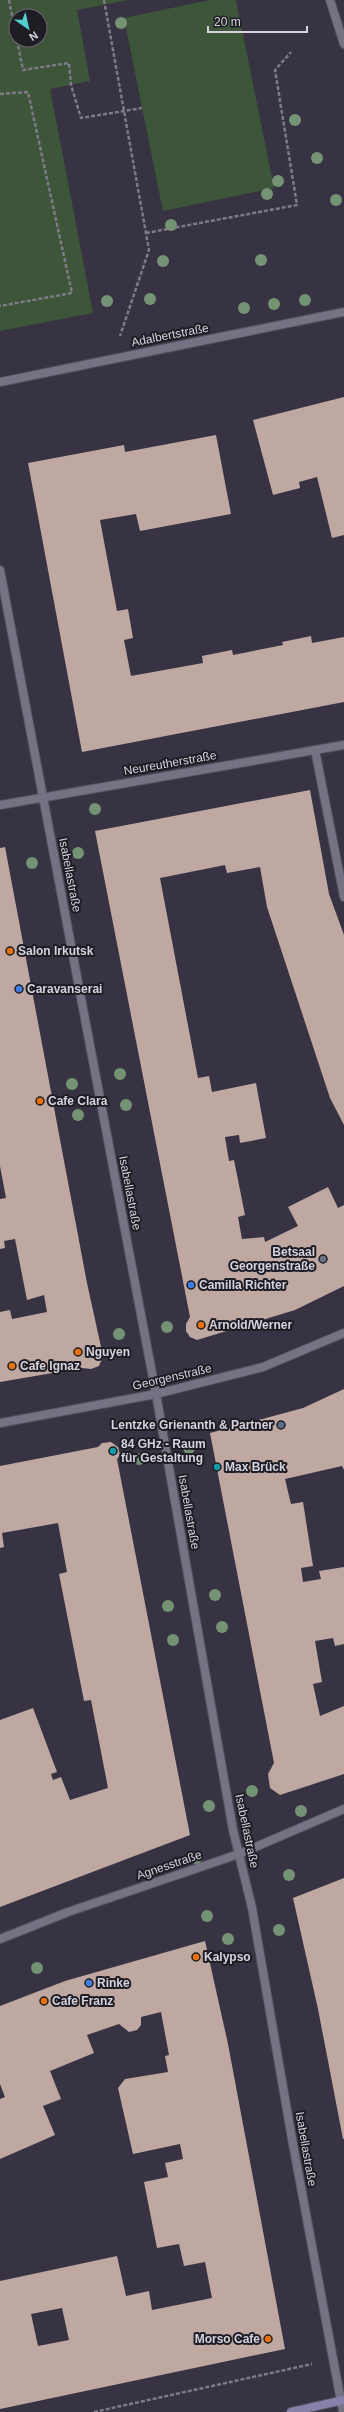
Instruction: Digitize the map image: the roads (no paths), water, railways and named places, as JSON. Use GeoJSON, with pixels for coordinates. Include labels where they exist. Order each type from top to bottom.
{"type":"FeatureCollection","features":[{"type":"Feature","properties":{"kind":"main road"},"geometry":{"type":"LineString","coordinates":[[290,2412],[342,2401]]}},
{"type":"Feature","properties":{"kind":"street"},"geometry":{"type":"LineString","coordinates":[[330,0],[344,44]]}},
{"type":"Feature","properties":{"kind":"street","name":"Adalbertstraße"},"geometry":{"type":"LineString","coordinates":[[0,382],[344,312]]}},
{"type":"Feature","properties":{"kind":"street","name":"Isabellastraße"},"geometry":{"type":"LineString","coordinates":[[0,570],[156,1394],[239,1854],[252,1908],[343,2412]]}},
{"type":"Feature","properties":{"kind":"street","name":"Neureutherstraße"},"geometry":{"type":"LineString","coordinates":[[0,805],[344,745]]}},
{"type":"Feature","properties":{"kind":"street"},"geometry":{"type":"LineString","coordinates":[[315,750],[344,897]]}},
{"type":"Feature","properties":{"kind":"street","name":"Georgenstraße"},"geometry":{"type":"LineString","coordinates":[[0,1424],[156,1394],[263,1367],[344,1333]]}},
{"type":"Feature","properties":{"kind":"street","name":"Agnesstraße"},"geometry":{"type":"LineString","coordinates":[[0,1940],[68,1912],[239,1854],[344,1809]]}},
{"type":"Feature","properties":{"kind":"place","name":"Salon Irkutsk"},"geometry":{"type":"Point","coordinates":[10,951]}},
{"type":"Feature","properties":{"kind":"place","name":"Caravanserai"},"geometry":{"type":"Point","coordinates":[19,989]}},
{"type":"Feature","properties":{"kind":"place","name":"Cafe Clara"},"geometry":{"type":"Point","coordinates":[40,1101]}},
{"type":"Feature","properties":{"kind":"place","name":"Betsaal Georgenstraße"},"geometry":{"type":"Point","coordinates":[323,1259]}},
{"type":"Feature","properties":{"kind":"place","name":"Camilla Richter"},"geometry":{"type":"Point","coordinates":[191,1285]}},
{"type":"Feature","properties":{"kind":"place","name":"Arnold/Werner"},"geometry":{"type":"Point","coordinates":[201,1325]}},
{"type":"Feature","properties":{"kind":"place","name":"Nguyen"},"geometry":{"type":"Point","coordinates":[78,1352]}},
{"type":"Feature","properties":{"kind":"place","name":"Cafe Ignaz"},"geometry":{"type":"Point","coordinates":[12,1366]}},
{"type":"Feature","properties":{"kind":"place","name":"Lentzke Grienanth & Partner"},"geometry":{"type":"Point","coordinates":[281,1425]}},
{"type":"Feature","properties":{"kind":"place","name":"84 GHz - Raum für Gestaltung"},"geometry":{"type":"Point","coordinates":[113,1451]}},
{"type":"Feature","properties":{"kind":"place","name":"Max Brück"},"geometry":{"type":"Point","coordinates":[217,1467]}},
{"type":"Feature","properties":{"kind":"place","name":"Kalypso"},"geometry":{"type":"Point","coordinates":[196,1957]}},
{"type":"Feature","properties":{"kind":"place","name":"Rinke"},"geometry":{"type":"Point","coordinates":[89,1983]}},
{"type":"Feature","properties":{"kind":"place","name":"Cafe Franz"},"geometry":{"type":"Point","coordinates":[44,2001]}},
{"type":"Feature","properties":{"kind":"place","name":"Morso Cafe"},"geometry":{"type":"Point","coordinates":[268,2339]}}]}
